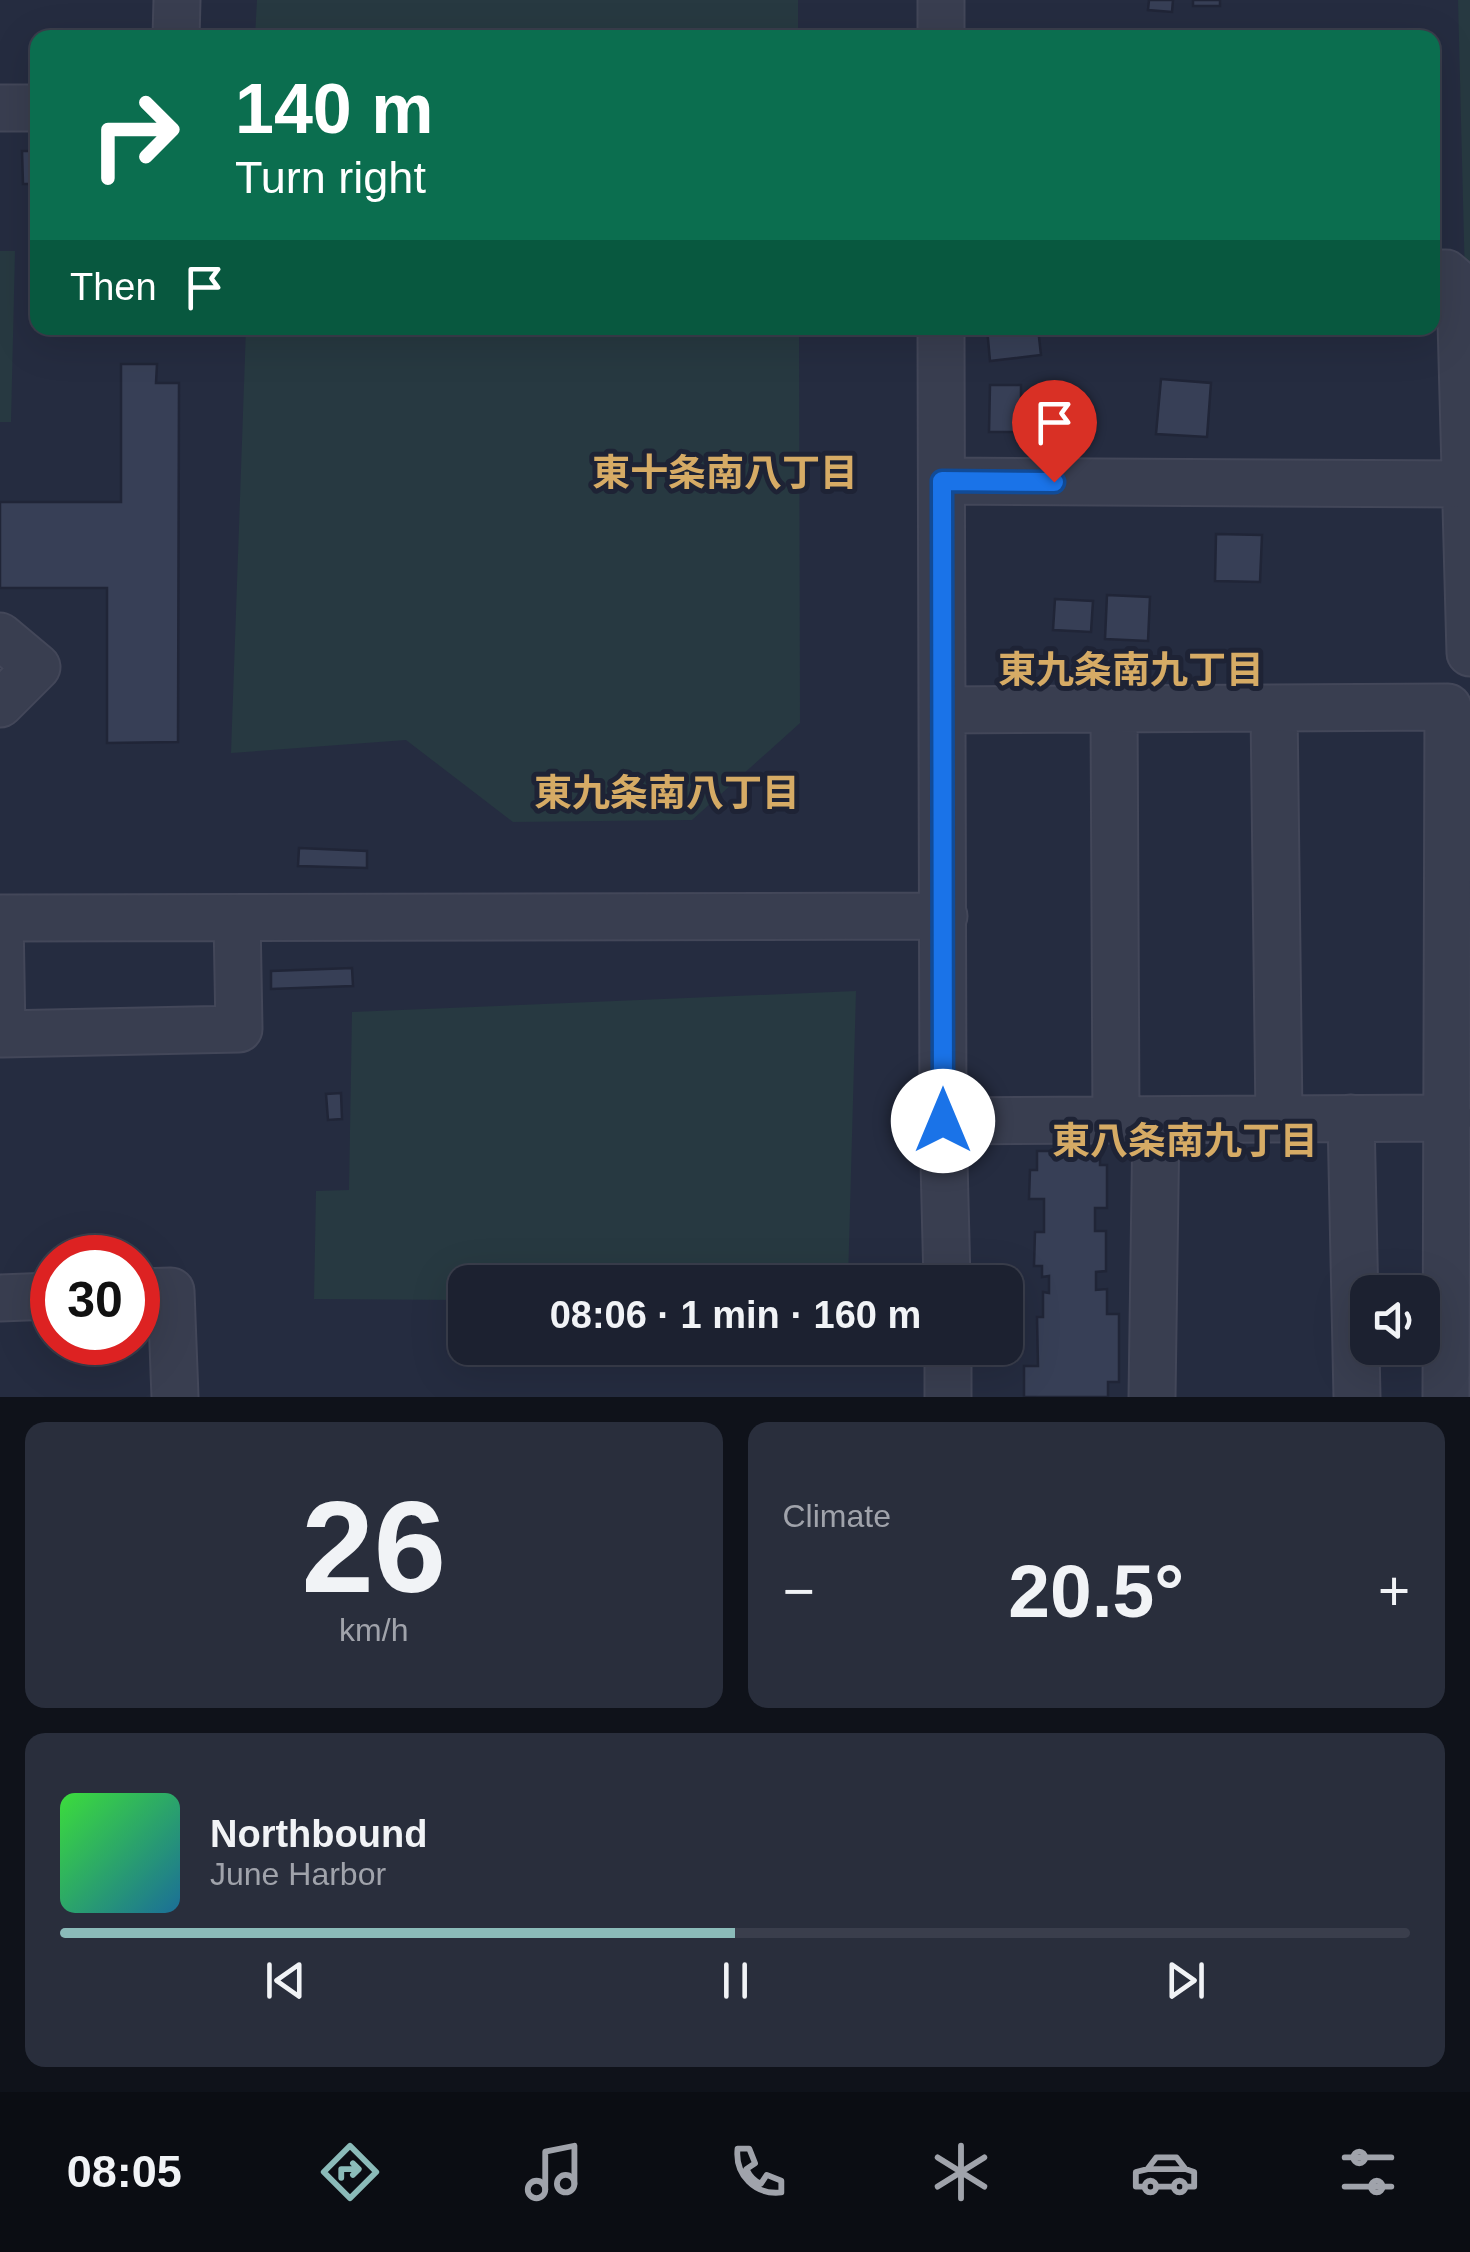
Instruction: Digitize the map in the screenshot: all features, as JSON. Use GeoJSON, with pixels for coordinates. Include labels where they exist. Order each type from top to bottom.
{"type":"FeatureCollection","features":[{"type":"Feature","properties":{"kind":"street"},"geometry":{"type":"LineString","coordinates":[[176,30],[177,0]]}},
{"type":"Feature","properties":{"kind":"street"},"geometry":{"type":"LineString","coordinates":[[941,0],[941,30]]}},
{"type":"Feature","properties":{"kind":"street"},"geometry":{"type":"LineString","coordinates":[[0,108],[30,108]]}},
{"type":"Feature","properties":{"kind":"street"},"geometry":{"type":"LineString","coordinates":[[1440,273],[1460,285],[1470,652]]}},
{"type":"Feature","properties":{"kind":"street"},"geometry":{"type":"LineString","coordinates":[[941,335],[947,1265]]}},
{"type":"Feature","properties":{"kind":"street"},"geometry":{"type":"LineString","coordinates":[[942,481],[1466,484]]}},
{"type":"Feature","properties":{"kind":"street"},"geometry":{"type":"LineString","coordinates":[[0,636],[37,667],[0,704]]}},
{"type":"Feature","properties":{"kind":"street"},"geometry":{"type":"LineString","coordinates":[[944,710],[1274,708],[1459,690],[1446,1397]]}},
{"type":"Feature","properties":{"kind":"street"},"geometry":{"type":"LineString","coordinates":[[1114,708],[1152,1397]]}},
{"type":"Feature","properties":{"kind":"street"},"geometry":{"type":"LineString","coordinates":[[1274,708],[1278,1119]]}},
{"type":"Feature","properties":{"kind":"street"},"geometry":{"type":"LineString","coordinates":[[237,918],[239,1029],[2,1034],[0,918],[944,916]]}},
{"type":"Feature","properties":{"kind":"street"},"geometry":{"type":"LineString","coordinates":[[1351,1118],[1358,1397]]}},
{"type":"Feature","properties":{"kind":"street"},"geometry":{"type":"LineString","coordinates":[[943,1121],[1449,1118]]}},
{"type":"Feature","properties":{"kind":"street"},"geometry":{"type":"LineString","coordinates":[[160,1291],[170,1291],[175,1397]]}},
{"type":"Feature","properties":{"kind":"street"},"geometry":{"type":"LineString","coordinates":[[0,1298],[30,1297]]}},
{"type":"Feature","properties":{"kind":"street"},"geometry":{"type":"LineString","coordinates":[[948,1365],[948,1397]]}},
{"type":"Feature","properties":{"kind":"shaded area"},"geometry":{"type":"Polygon","coordinates":[[[257,0],[798,0],[798,30],[255,30],[257,0]]]}},
{"type":"Feature","properties":{"kind":"shaded area"},"geometry":{"type":"Polygon","coordinates":[[[1458,0],[1470,0],[1470,281],[1465,281],[1458,0]]]}},
{"type":"Feature","properties":{"kind":"shaded area"},"geometry":{"type":"Polygon","coordinates":[[[0,251],[15,251],[11,422],[0,422],[0,251]]]}},
{"type":"Feature","properties":{"kind":"shaded area"},"geometry":{"type":"Polygon","coordinates":[[[246,335],[799,335],[800,723],[692,820],[513,822],[406,740],[231,753],[246,335]]]}},
{"type":"Feature","properties":{"kind":"shaded area"},"geometry":{"type":"Polygon","coordinates":[[[856,991],[848,1265],[448,1265],[448,1300],[314,1299],[316,1191],[349,1190],[352,1012],[856,991]]]}},
{"type":"Feature","properties":{"kind":"building"},"geometry":{"type":"Polygon","coordinates":[[[1149,0],[1173,0],[1172,12],[1148,10],[1149,0]]]}},
{"type":"Feature","properties":{"kind":"building"},"geometry":{"type":"Polygon","coordinates":[[[1193,0],[1220,0],[1220,6],[1193,6],[1193,0]]]}},
{"type":"Feature","properties":{"kind":"building"},"geometry":{"type":"Polygon","coordinates":[[[22,151],[30,151],[30,184],[23,184],[22,151]]]}},
{"type":"Feature","properties":{"kind":"building"},"geometry":{"type":"Polygon","coordinates":[[[988,335],[1039,335],[1041,355],[990,361],[988,335]]]}},
{"type":"Feature","properties":{"kind":"building"},"geometry":{"type":"Polygon","coordinates":[[[121,364],[157,364],[156,383],[179,383],[178,742],[107,743],[107,588],[0,588],[0,502],[121,502],[121,364]]]}},
{"type":"Feature","properties":{"kind":"building"},"geometry":{"type":"Polygon","coordinates":[[[1161,379],[1211,383],[1207,437],[1156,434],[1161,379]]]}},
{"type":"Feature","properties":{"kind":"building"},"geometry":{"type":"Polygon","coordinates":[[[990,385],[1021,385],[1021,432],[989,432],[990,385]]]}},
{"type":"Feature","properties":{"kind":"building"},"geometry":{"type":"Polygon","coordinates":[[[1216,534],[1262,535],[1260,582],[1215,581],[1216,534]]]}},
{"type":"Feature","properties":{"kind":"building"},"geometry":{"type":"Polygon","coordinates":[[[1107,595],[1150,597],[1148,641],[1105,639],[1107,595]]]}},
{"type":"Feature","properties":{"kind":"building"},"geometry":{"type":"Polygon","coordinates":[[[1055,599],[1093,601],[1091,632],[1053,630],[1055,599]]]}},
{"type":"Feature","properties":{"kind":"building"},"geometry":{"type":"Polygon","coordinates":[[[299,848],[367,851],[367,868],[298,866],[299,848]]]}},
{"type":"Feature","properties":{"kind":"building"},"geometry":{"type":"Polygon","coordinates":[[[352,968],[353,986],[271,989],[271,971],[352,968]]]}},
{"type":"Feature","properties":{"kind":"building"},"geometry":{"type":"Polygon","coordinates":[[[341,1093],[342,1119],[328,1120],[326,1094],[341,1093]]]}},
{"type":"Feature","properties":{"kind":"building"},"geometry":{"type":"Polygon","coordinates":[[[1037,1151],[1100,1151],[1100,1165],[1107,1165],[1107,1208],[1095,1208],[1095,1231],[1106,1231],[1106,1271],[1096,1272],[1096,1290],[1107,1289],[1107,1314],[1119,1314],[1119,1382],[1108,1382],[1108,1397],[1024,1397],[1024,1366],[1038,1366],[1037,1317],[1043,1317],[1043,1292],[1049,1293],[1049,1276],[1042,1277],[1042,1266],[1034,1266],[1035,1232],[1044,1232],[1044,1199],[1029,1199],[1030,1170],[1037,1170],[1037,1151]]]}},
{"type":"Feature","properties":{"kind":"district","name":"東十条南八丁目"},"geometry":{"type":"Point","coordinates":[725,473]}},
{"type":"Feature","properties":{"kind":"district","name":"東九条南九丁目"},"geometry":{"type":"Point","coordinates":[1131,670]}},
{"type":"Feature","properties":{"kind":"district","name":"東九条南八丁目"},"geometry":{"type":"Point","coordinates":[667,793]}},
{"type":"Feature","properties":{"kind":"district","name":"東八条南九丁目"},"geometry":{"type":"Point","coordinates":[1185,1141]}},
{"type":"Feature","properties":{"kind":"route"},"geometry":{"type":"LineString","coordinates":[[943,1121],[942,481],[1054,482]]}}]}
